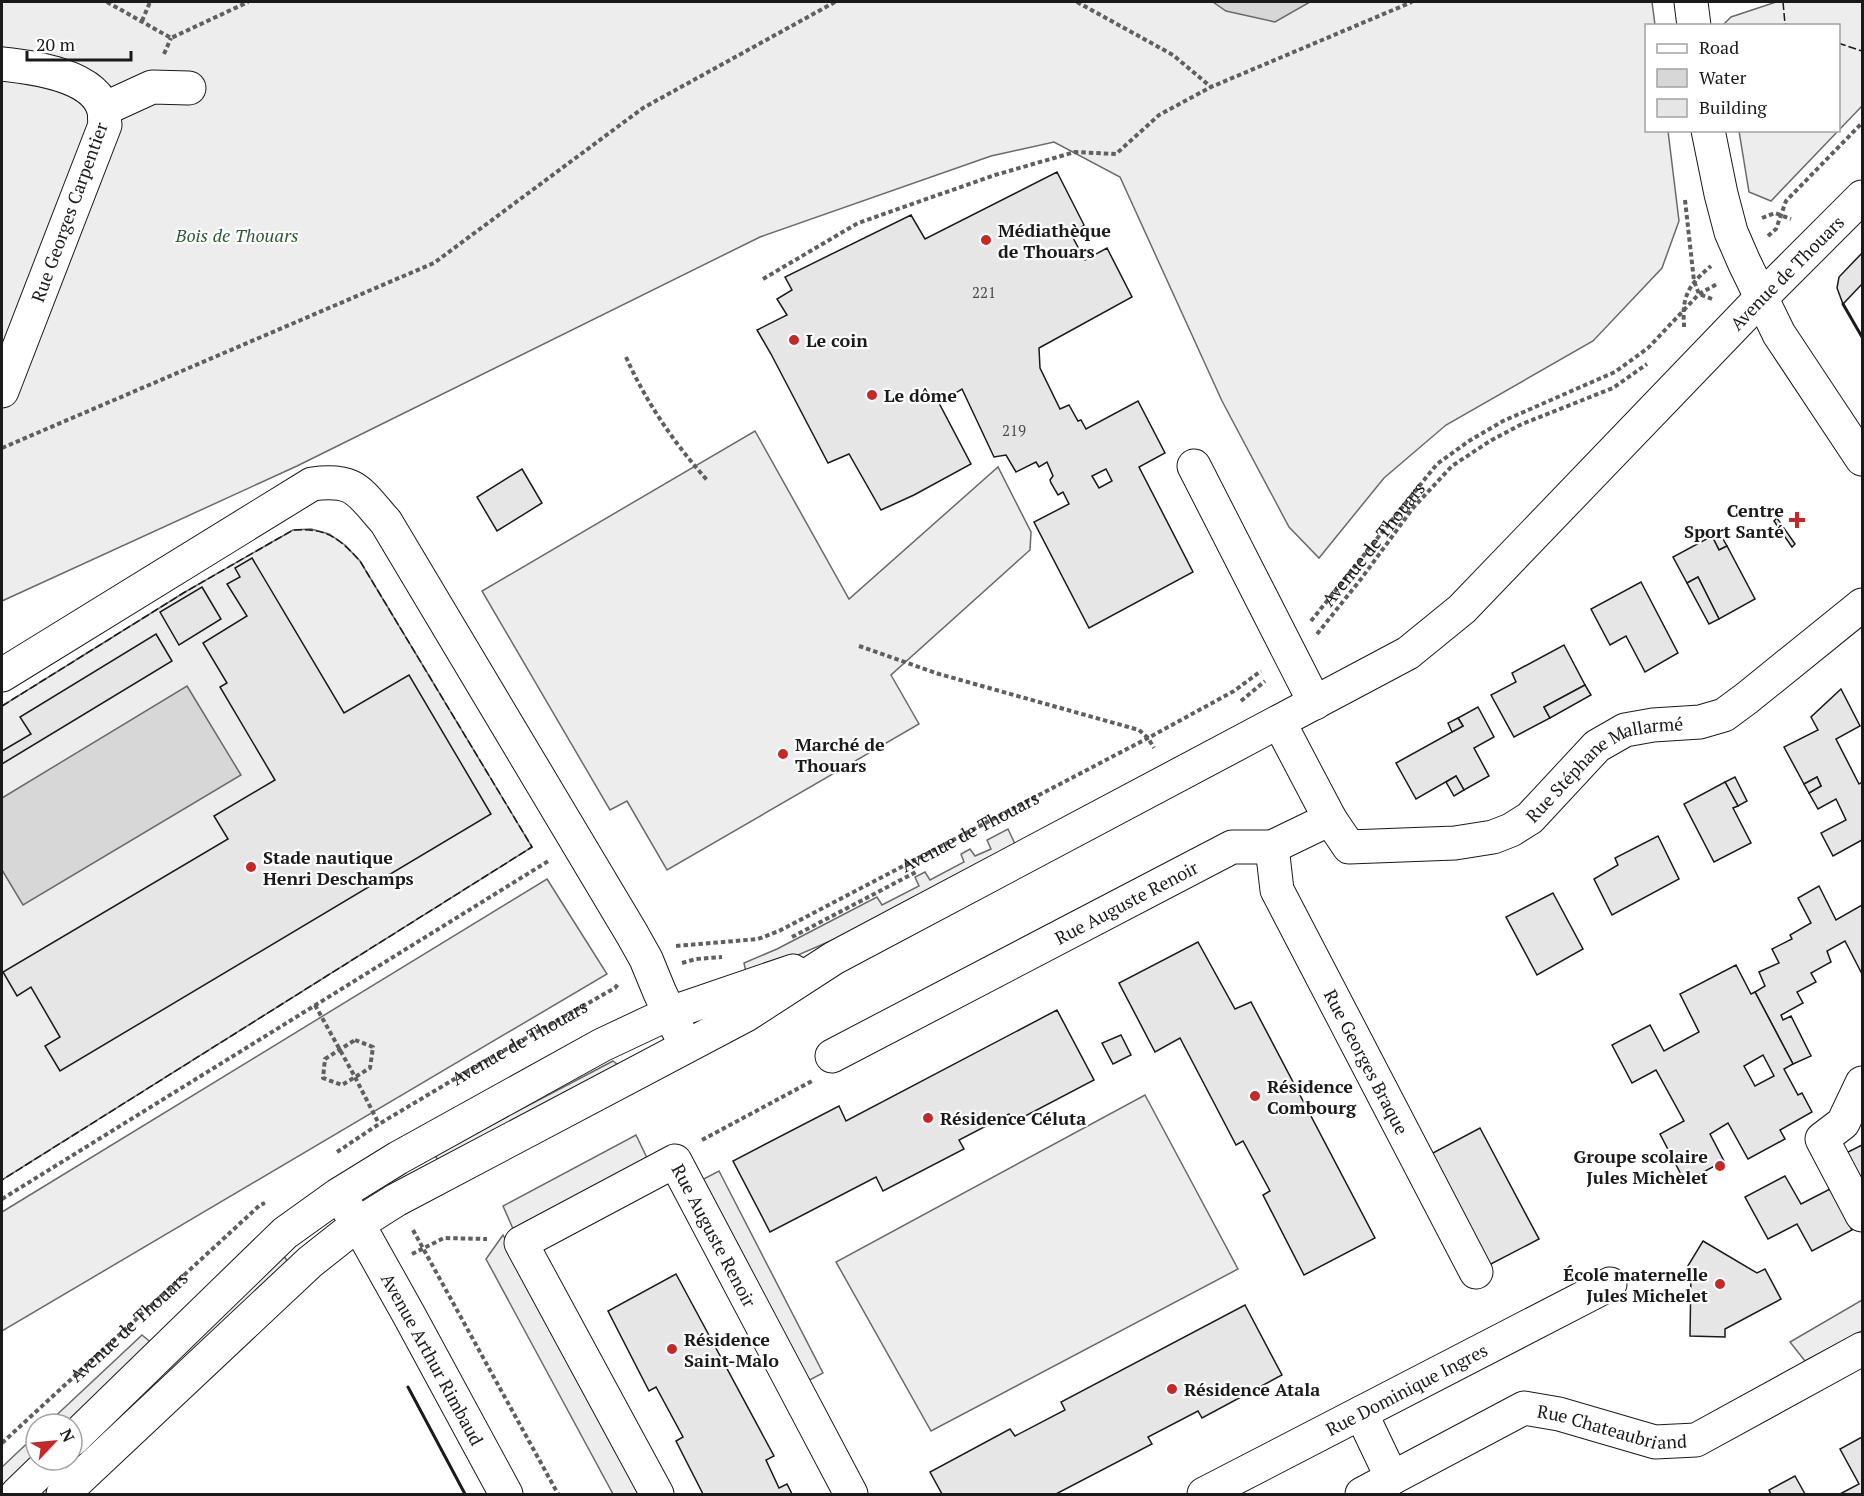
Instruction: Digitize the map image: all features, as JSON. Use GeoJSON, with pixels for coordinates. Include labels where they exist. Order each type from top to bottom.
{"type":"FeatureCollection","features":[{"type":"Feature","properties":{"kind":"street"},"geometry":{"type":"LineString","coordinates":[[1691,2],[1694,24]]}},
{"type":"Feature","properties":{"kind":"street","name":"Rue Georges Carpentier"},"geometry":{"type":"LineString","coordinates":[[2,64],[35,68],[78,81],[95,95],[104,109],[105,125],[2,391]]}},
{"type":"Feature","properties":{"kind":"street"},"geometry":{"type":"LineString","coordinates":[[104,109],[152,87],[189,88]]}},
{"type":"Feature","properties":{"kind":"street"},"geometry":{"type":"LineString","coordinates":[[1708,132],[1731,231],[1731,261],[1761,298],[1779,334],[1863,459]]}},
{"type":"Feature","properties":{"kind":"street","name":"Avenue de Thouars"},"geometry":{"type":"LineString","coordinates":[[63,1494],[310,1262],[358,1224],[396,1200],[746,1015],[834,958],[1408,653],[1462,609],[1761,298],[1863,196]]}},
{"type":"Feature","properties":{"kind":"street"},"geometry":{"type":"LineString","coordinates":[[1194,466],[1315,703]]}},
{"type":"Feature","properties":{"kind":"street"},"geometry":{"type":"LineString","coordinates":[[2,675],[16,659],[312,484],[332,482],[351,485],[386,522],[578,842],[650,967],[686,1046]]}},
{"type":"Feature","properties":{"kind":"street","name":"Rue Stéphane Mallarmé"},"geometry":{"type":"LineString","coordinates":[[1330,819],[1349,847],[1455,843],[1493,837],[1511,830],[1530,818],[1597,746],[1624,730],[1653,725],[1684,725],[1724,715],[1863,605]]}},
{"type":"Feature","properties":{"kind":"street"},"geometry":{"type":"LineString","coordinates":[[1279,722],[1330,819]]}},
{"type":"Feature","properties":{"kind":"street","name":"Rue Auguste Renoir"},"geometry":{"type":"LineString","coordinates":[[832,1056],[1232,847],[1272,847],[1330,819]]}},
{"type":"Feature","properties":{"kind":"street","name":"Rue Georges Braque"},"geometry":{"type":"LineString","coordinates":[[1272,847],[1277,890],[1476,1272]]}},
{"type":"Feature","properties":{"kind":"street","name":"Avenue de Thouars"},"geometry":{"type":"LineString","coordinates":[[84,1428],[285,1233],[380,1168],[602,1045],[670,1013],[834,958]]}},
{"type":"Feature","properties":{"kind":"street"},"geometry":{"type":"LineString","coordinates":[[1863,1083],[1843,1123],[1822,1139],[1863,1215]]}},
{"type":"Feature","properties":{"kind":"street","name":"Rue Auguste Renoir"},"geometry":{"type":"LineString","coordinates":[[521,1243],[675,1161],[851,1494]]}},
{"type":"Feature","properties":{"kind":"street","name":"Avenue Arthur Rimbaud"},"geometry":{"type":"LineString","coordinates":[[338,1195],[358,1224],[410,1315],[506,1494]]}},
{"type":"Feature","properties":{"kind":"street"},"geometry":{"type":"LineString","coordinates":[[521,1243],[657,1494]]}},
{"type":"Feature","properties":{"kind":"street","name":"Rue Dominique Ingres"},"geometry":{"type":"LineString","coordinates":[[1204,1494],[1610,1284]]}},
{"type":"Feature","properties":{"kind":"street","name":"Rue Chateaubriand"},"geometry":{"type":"LineString","coordinates":[[1362,1494],[1524,1408],[1559,1414],[1655,1442],[1696,1440],[1863,1349]]}},
{"type":"Feature","properties":{"kind":"street"},"geometry":{"type":"LineString","coordinates":[[1361,1413],[1392,1478]]}},
{"type":"Feature","properties":{"kind":"street"},"geometry":{"type":"LineString","coordinates":[[16,1494],[39,1472]]}},
{"type":"Feature","properties":{"kind":"path"},"geometry":{"type":"LineString","coordinates":[[106,2],[171,38],[248,2]]}},
{"type":"Feature","properties":{"kind":"path"},"geometry":{"type":"LineString","coordinates":[[142,21],[150,2]]}},
{"type":"Feature","properties":{"kind":"path"},"geometry":{"type":"LineString","coordinates":[[2,448],[434,263],[643,108],[836,2]]}},
{"type":"Feature","properties":{"kind":"path"},"geometry":{"type":"LineString","coordinates":[[1077,2],[1173,55],[1212,87]]}},
{"type":"Feature","properties":{"kind":"path"},"geometry":{"type":"LineString","coordinates":[[763,279],[858,223],[995,175],[1075,152],[1116,154],[1159,115],[1212,87],[1412,2]]}},
{"type":"Feature","properties":{"kind":"path","name":"Avenue de Thouars"},"geometry":{"type":"LineString","coordinates":[[333,1155],[379,1124],[478,1065],[615,988],[631,970],[650,967],[662,950],[675,946],[758,939],[779,931],[1149,738],[1234,691],[1269,664],[1289,654],[1324,606],[1437,464],[1469,441],[1503,421],[1615,372],[1648,348],[1699,294],[1727,278],[1731,261],[1776,229],[1786,201],[1863,123]]}},
{"type":"Feature","properties":{"kind":"path"},"geometry":{"type":"LineString","coordinates":[[1685,199],[1694,281],[1699,294]]}},
{"type":"Feature","properties":{"kind":"path"},"geometry":{"type":"LineString","coordinates":[[1755,224],[1764,216],[1775,213],[1781,215]]}},
{"type":"Feature","properties":{"kind":"path"},"geometry":{"type":"LineString","coordinates":[[1676,335],[1684,326],[1686,295],[1694,281],[1731,261]]}},
{"type":"Feature","properties":{"kind":"path"},"geometry":{"type":"LineString","coordinates":[[626,357],[639,387],[686,456],[707,480]]}},
{"type":"Feature","properties":{"kind":"path"},"geometry":{"type":"LineString","coordinates":[[1237,704],[1289,654],[1317,635],[1413,508],[1452,466],[1490,441],[1522,424],[1613,387],[1652,361]]}},
{"type":"Feature","properties":{"kind":"path"},"geometry":{"type":"LineString","coordinates":[[859,646],[939,674],[1138,730],[1149,738],[1154,748]]}},
{"type":"Feature","properties":{"kind":"path"},"geometry":{"type":"LineString","coordinates":[[1144,753],[1163,743]]}},
{"type":"Feature","properties":{"kind":"path"},"geometry":{"type":"LineString","coordinates":[[2,1199],[578,842]]}},
{"type":"Feature","properties":{"kind":"path"},"geometry":{"type":"LineString","coordinates":[[791,938],[923,868]]}},
{"type":"Feature","properties":{"kind":"path"},"geometry":{"type":"LineString","coordinates":[[615,988],[633,985],[650,967],[696,959],[732,956]]}},
{"type":"Feature","properties":{"kind":"path"},"geometry":{"type":"LineString","coordinates":[[315,1005],[379,1124]]}},
{"type":"Feature","properties":{"kind":"path"},"geometry":{"type":"LineString","coordinates":[[355,1040],[373,1047],[370,1068],[342,1085],[323,1078],[325,1059],[340,1049],[355,1040]]}},
{"type":"Feature","properties":{"kind":"path"},"geometry":{"type":"LineString","coordinates":[[675,1161],[677,1153],[829,1072],[832,1056]]}},
{"type":"Feature","properties":{"kind":"path"},"geometry":{"type":"LineString","coordinates":[[360,1136],[380,1168]]}},
{"type":"Feature","properties":{"kind":"path"},"geometry":{"type":"LineString","coordinates":[[396,1200],[558,1494]]}},
{"type":"Feature","properties":{"kind":"path","name":"Avenue de Thouars"},"geometry":{"type":"LineString","coordinates":[[2,1443],[260,1205],[271,1201]]}},
{"type":"Feature","properties":{"kind":"path"},"geometry":{"type":"LineString","coordinates":[[404,1258],[444,1238],[469,1237],[521,1243]]}},
{"type":"Feature","properties":{"kind":"shaded area","name":"Bois de Thouars"},"geometry":{"type":"Polygon","coordinates":[[[2,2],[1652,2],[1655,24],[1645,24],[1645,132],[1668,132],[1679,221],[1662,268],[1593,341],[1446,425],[1384,478],[1319,558],[1289,527],[1222,401],[1120,177],[1054,142],[991,156],[760,237],[297,466],[2,601],[2,2]]]}},
{"type":"Feature","properties":{"kind":"shaded area"},"geometry":{"type":"Polygon","coordinates":[[[1776,2],[1862,2],[1862,106],[1840,129],[1840,24],[1724,24],[1731,17],[1776,2]]]}},
{"type":"Feature","properties":{"kind":"shaded area"},"geometry":{"type":"Polygon","coordinates":[[[1739,132],[1837,132],[1771,201],[1749,192],[1739,132]]]}},
{"type":"Feature","properties":{"kind":"shaded area"},"geometry":{"type":"Polygon","coordinates":[[[755,431],[849,599],[998,467],[1031,532],[1030,550],[891,675],[919,724],[667,870],[627,801],[610,810],[482,591],[755,431]]]}},
{"type":"Feature","properties":{"kind":"shaded area","name":"Stade nautique Henri Deschamps"},"geometry":{"type":"Polygon","coordinates":[[[311,529],[329,534],[345,545],[360,561],[532,847],[2,1180],[2,706],[185,592],[293,530],[311,529]]]}},
{"type":"Feature","properties":{"kind":"shaded area"},"geometry":{"type":"Polygon","coordinates":[[[1008,829],[1015,844],[835,939],[747,977],[744,963],[777,949],[877,897],[882,905],[919,886],[915,877],[925,872],[930,880],[964,862],[961,854],[970,849],[975,856],[991,849],[987,840],[1008,829]]]}},
{"type":"Feature","properties":{"kind":"shaded area"},"geometry":{"type":"Polygon","coordinates":[[[547,879],[607,974],[2,1331],[2,1212],[547,879]]]}},
{"type":"Feature","properties":{"kind":"shaded area"},"geometry":{"type":"Polygon","coordinates":[[[613,1061],[618,1065],[439,1162],[436,1157],[438,1153],[613,1061]]]}},
{"type":"Feature","properties":{"kind":"shaded area"},"geometry":{"type":"Polygon","coordinates":[[[1145,1095],[1238,1269],[931,1431],[836,1262],[1145,1095]]]}},
{"type":"Feature","properties":{"kind":"shaded area"},"geometry":{"type":"Polygon","coordinates":[[[636,1135],[648,1160],[514,1231],[503,1206],[636,1135]]]}},
{"type":"Feature","properties":{"kind":"shaded area"},"geometry":{"type":"Polygon","coordinates":[[[719,1171],[823,1373],[800,1385],[694,1184],[719,1171]]]}},
{"type":"Feature","properties":{"kind":"shaded area"},"geometry":{"type":"Polygon","coordinates":[[[503,1235],[641,1494],[613,1494],[486,1259],[503,1235]]]}},
{"type":"Feature","properties":{"kind":"shaded area"},"geometry":{"type":"Polygon","coordinates":[[[282,1254],[289,1263],[84,1460],[84,1444],[282,1254]]]}},
{"type":"Feature","properties":{"kind":"shaded area"},"geometry":{"type":"Polygon","coordinates":[[[1862,1300],[1862,1331],[1805,1361],[1790,1342],[1862,1300]]]}},
{"type":"Feature","properties":{"kind":"shaded area"},"geometry":{"type":"Polygon","coordinates":[[[142,1335],[154,1345],[84,1412],[60,1412],[142,1335]]]}},
{"type":"Feature","properties":{"kind":"shaded area"},"geometry":{"type":"Polygon","coordinates":[[[24,1446],[24,1471],[2,1491],[2,1467],[24,1446]]]}},
{"type":"Feature","properties":{"kind":"shaded area"},"geometry":{"type":"Polygon","coordinates":[[[54,1472],[72,1472],[49,1494],[31,1494],[54,1472]]]}},
{"type":"Feature","properties":{"kind":"water"},"geometry":{"type":"Polygon","coordinates":[[[1213,2],[1310,2],[1275,22],[1226,11],[1213,2]]]}},
{"type":"Feature","properties":{"kind":"water"},"geometry":{"type":"Polygon","coordinates":[[[187,686],[241,775],[23,905],[2,870],[2,798],[187,686]]]}},
{"type":"Feature","properties":{"kind":"building","name":"Le dôme"},"geometry":{"type":"Polygon","coordinates":[[[1057,172],[1084,225],[1072,236],[1085,260],[1107,248],[1132,297],[1039,348],[1040,368],[1060,409],[1069,405],[1078,421],[1081,420],[1086,429],[1138,401],[1165,453],[1139,467],[1193,572],[1089,628],[1034,522],[1069,504],[1063,492],[1058,495],[1051,483],[1053,476],[1047,462],[1039,467],[1036,462],[1016,472],[1006,455],[994,457],[962,389],[939,403],[971,464],[881,510],[849,454],[828,463],[757,330],[787,315],[777,299],[792,290],[785,277],[911,215],[925,239],[1057,172]],[[1106,469],[1092,476],[1099,488],[1112,481],[1106,469]]]}},
{"type":"Feature","properties":{"kind":"building"},"geometry":{"type":"Polygon","coordinates":[[[1862,253],[1862,284],[1843,304],[1837,288],[1839,277],[1862,253]]]}},
{"type":"Feature","properties":{"kind":"building"},"geometry":{"type":"Polygon","coordinates":[[[522,469],[542,503],[497,531],[477,497],[522,469]]]}},
{"type":"Feature","properties":{"kind":"building"},"geometry":{"type":"Polygon","coordinates":[[[1777,518],[1795,544],[1792,547],[1774,521],[1777,518]]]}},
{"type":"Feature","properties":{"kind":"building"},"geometry":{"type":"Polygon","coordinates":[[[1719,532],[1727,546],[1719,550],[1712,536],[1719,532]]]}},
{"type":"Feature","properties":{"kind":"building"},"geometry":{"type":"Polygon","coordinates":[[[1712,536],[1719,550],[1727,546],[1755,599],[1719,619],[1698,577],[1687,583],[1673,557],[1712,536]]]}},
{"type":"Feature","properties":{"kind":"building"},"geometry":{"type":"Polygon","coordinates":[[[252,558],[344,713],[409,675],[491,814],[60,1071],[45,1046],[60,1037],[31,987],[17,996],[3,972],[228,839],[214,816],[275,780],[220,687],[227,683],[203,643],[247,616],[227,584],[240,577],[235,568],[252,558]]]}},
{"type":"Feature","properties":{"kind":"building"},"geometry":{"type":"Polygon","coordinates":[[[1698,577],[1719,619],[1709,624],[1687,583],[1698,577]]]}},
{"type":"Feature","properties":{"kind":"building"},"geometry":{"type":"Polygon","coordinates":[[[1641,582],[1678,653],[1645,672],[1626,636],[1610,645],[1591,609],[1641,582]]]}},
{"type":"Feature","properties":{"kind":"building"},"geometry":{"type":"Polygon","coordinates":[[[202,587],[221,619],[179,645],[160,612],[202,587]]]}},
{"type":"Feature","properties":{"kind":"building"},"geometry":{"type":"Polygon","coordinates":[[[156,634],[172,661],[2,764],[2,751],[31,734],[20,717],[156,634]]]}},
{"type":"Feature","properties":{"kind":"building"},"geometry":{"type":"Polygon","coordinates":[[[1564,645],[1585,685],[1544,707],[1550,718],[1514,737],[1491,695],[1516,682],[1512,673],[1564,645]]]}},
{"type":"Feature","properties":{"kind":"building"},"geometry":{"type":"Polygon","coordinates":[[[1585,685],[1591,695],[1550,718],[1544,707],[1585,685]]]}},
{"type":"Feature","properties":{"kind":"building"},"geometry":{"type":"Polygon","coordinates":[[[1841,689],[1860,726],[1836,739],[1859,784],[1862,782],[1862,840],[1833,856],[1821,833],[1846,820],[1836,799],[1818,809],[1809,793],[1821,786],[1817,777],[1804,784],[1784,747],[1818,730],[1811,717],[1841,689]]]}},
{"type":"Feature","properties":{"kind":"building"},"geometry":{"type":"Polygon","coordinates":[[[1478,707],[1494,737],[1474,748],[1489,776],[1464,790],[1456,776],[1416,799],[1396,763],[1463,726],[1458,718],[1478,707]]]}},
{"type":"Feature","properties":{"kind":"building"},"geometry":{"type":"Polygon","coordinates":[[[1458,718],[1463,726],[1452,732],[1448,723],[1458,718]]]}},
{"type":"Feature","properties":{"kind":"building"},"geometry":{"type":"Polygon","coordinates":[[[1456,776],[1464,790],[1454,796],[1446,782],[1456,776]]]}},
{"type":"Feature","properties":{"kind":"building"},"geometry":{"type":"Polygon","coordinates":[[[1735,777],[1747,801],[1738,806],[1725,782],[1735,777]]]}},
{"type":"Feature","properties":{"kind":"building"},"geometry":{"type":"Polygon","coordinates":[[[1817,777],[1821,786],[1809,793],[1804,784],[1817,777]]]}},
{"type":"Feature","properties":{"kind":"building"},"geometry":{"type":"Polygon","coordinates":[[[1725,782],[1738,806],[1733,808],[1751,843],[1714,862],[1684,804],[1725,782]]]}},
{"type":"Feature","properties":{"kind":"building"},"geometry":{"type":"Polygon","coordinates":[[[1658,836],[1679,879],[1612,915],[1594,879],[1618,865],[1615,858],[1658,836]]]}},
{"type":"Feature","properties":{"kind":"building"},"geometry":{"type":"Polygon","coordinates":[[[1819,886],[1836,920],[1862,905],[1862,974],[1845,941],[1827,951],[1831,962],[1811,973],[1816,982],[1797,992],[1803,1003],[1781,1015],[1783,1020],[1791,1016],[1811,1056],[1793,1064],[1755,992],[1765,986],[1759,972],[1779,963],[1772,949],[1792,939],[1790,935],[1811,923],[1798,898],[1819,886]]]}},
{"type":"Feature","properties":{"kind":"building"},"geometry":{"type":"Polygon","coordinates":[[[1553,893],[1583,949],[1537,975],[1506,917],[1553,893]]]}},
{"type":"Feature","properties":{"kind":"building","name":"Résidence Combourg"},"geometry":{"type":"Polygon","coordinates":[[[1198,942],[1235,1009],[1251,1002],[1375,1238],[1304,1275],[1263,1195],[1270,1191],[1243,1141],[1236,1145],[1180,1038],[1155,1052],[1119,983],[1198,942]]]}},
{"type":"Feature","properties":{"kind":"building"},"geometry":{"type":"Polygon","coordinates":[[[1736,965],[1751,994],[1755,992],[1793,1064],[1784,1069],[1798,1095],[1802,1093],[1812,1112],[1780,1130],[1785,1139],[1748,1159],[1728,1123],[1710,1134],[1724,1161],[1685,1182],[1660,1134],[1684,1121],[1656,1070],[1632,1083],[1612,1045],[1650,1025],[1664,1051],[1699,1032],[1680,994],[1736,965]],[[1763,1055],[1744,1066],[1755,1086],[1774,1076],[1763,1055]]]}},
{"type":"Feature","properties":{"kind":"building","name":"Résidence Céluta"},"geometry":{"type":"Polygon","coordinates":[[[1057,1010],[1094,1080],[1014,1122],[1009,1114],[959,1140],[964,1149],[883,1191],[876,1177],[770,1232],[733,1161],[839,1106],[846,1121],[1057,1010]]]}},
{"type":"Feature","properties":{"kind":"building"},"geometry":{"type":"Polygon","coordinates":[[[1121,1035],[1131,1055],[1113,1064],[1102,1043],[1121,1035]]]}},
{"type":"Feature","properties":{"kind":"building"},"geometry":{"type":"Polygon","coordinates":[[[1480,1128],[1539,1239],[1489,1265],[1431,1154],[1480,1128]]]}},
{"type":"Feature","properties":{"kind":"building"},"geometry":{"type":"Polygon","coordinates":[[[1862,1145],[1862,1186],[1846,1153],[1862,1145]]]}},
{"type":"Feature","properties":{"kind":"building"},"geometry":{"type":"Polygon","coordinates":[[[1785,1176],[1801,1204],[1830,1189],[1852,1230],[1812,1251],[1797,1224],[1768,1239],[1745,1197],[1785,1176]]]}},
{"type":"Feature","properties":{"kind":"building"},"geometry":{"type":"Polygon","coordinates":[[[1703,1241],[1757,1273],[1765,1269],[1781,1299],[1725,1329],[1725,1337],[1690,1336],[1691,1273],[1686,1269],[1703,1241]]]}},
{"type":"Feature","properties":{"kind":"building","name":"Résidence Saint-Malo"},"geometry":{"type":"Polygon","coordinates":[[[676,1274],[774,1456],[766,1460],[779,1488],[787,1484],[792,1494],[703,1494],[676,1441],[683,1437],[656,1387],[649,1391],[608,1311],[676,1274]]]}},
{"type":"Feature","properties":{"kind":"building","name":"Résidence Atala"},"geometry":{"type":"Polygon","coordinates":[[[1245,1305],[1282,1375],[1202,1418],[1198,1411],[1148,1437],[1152,1444],[1056,1494],[942,1494],[930,1472],[1010,1429],[1015,1436],[1065,1410],[1061,1402],[1245,1305]]]}},
{"type":"Feature","properties":{"kind":"building"},"geometry":{"type":"Polygon","coordinates":[[[1862,1437],[1862,1494],[1840,1494],[1859,1484],[1840,1449],[1862,1437]]]}},
{"type":"Feature","properties":{"kind":"building"},"geometry":{"type":"Polygon","coordinates":[[[1795,1476],[1805,1494],[1771,1494],[1769,1490],[1795,1476]]]}},
{"type":"Feature","properties":{"kind":"fence"},"geometry":{"type":"LineString","coordinates":[[1783,2],[1785,24]]}},
{"type":"Feature","properties":{"kind":"fence"},"geometry":{"type":"LineString","coordinates":[[1840,44],[1862,51]]}},
{"type":"Feature","properties":{"kind":"fence"},"geometry":{"type":"LineString","coordinates":[[2,706],[185,592],[293,530],[323,533],[338,540],[360,561],[532,847],[2,1180]]}},
{"type":"Feature","properties":{"kind":"wall"},"geometry":{"type":"LineString","coordinates":[[1843,304],[1862,337]]}},
{"type":"Feature","properties":{"kind":"wall"},"geometry":{"type":"LineString","coordinates":[[408,1387],[465,1494]]}},
{"type":"Feature","properties":{"kind":"place","name":"Médiathèque de Thouars"},"geometry":{"type":"Point","coordinates":[986,240]}},
{"type":"Feature","properties":{"kind":"place","name":"Le coin"},"geometry":{"type":"Point","coordinates":[794,340]}},
{"type":"Feature","properties":{"kind":"place","name":"Le dôme"},"geometry":{"type":"Point","coordinates":[872,395]}},
{"type":"Feature","properties":{"kind":"place","name":"Centre Sport Santé"},"geometry":{"type":"Point","coordinates":[1797,520]}},
{"type":"Feature","properties":{"kind":"place","name":"Marché de Thouars"},"geometry":{"type":"Point","coordinates":[783,754]}},
{"type":"Feature","properties":{"kind":"place","name":"Stade nautique Henri Deschamps"},"geometry":{"type":"Point","coordinates":[251,867]}},
{"type":"Feature","properties":{"kind":"place","name":"Résidence Combourg"},"geometry":{"type":"Point","coordinates":[1255,1096]}},
{"type":"Feature","properties":{"kind":"place","name":"Résidence Céluta"},"geometry":{"type":"Point","coordinates":[928,1118]}},
{"type":"Feature","properties":{"kind":"place","name":"Groupe scolaire Jules Michelet"},"geometry":{"type":"Point","coordinates":[1720,1166]}},
{"type":"Feature","properties":{"kind":"place","name":"École maternelle Jules Michelet"},"geometry":{"type":"Point","coordinates":[1720,1284]}},
{"type":"Feature","properties":{"kind":"place","name":"Résidence Saint-Malo"},"geometry":{"type":"Point","coordinates":[672,1349]}},
{"type":"Feature","properties":{"kind":"place","name":"Résidence Atala"},"geometry":{"type":"Point","coordinates":[1172,1389]}}]}
